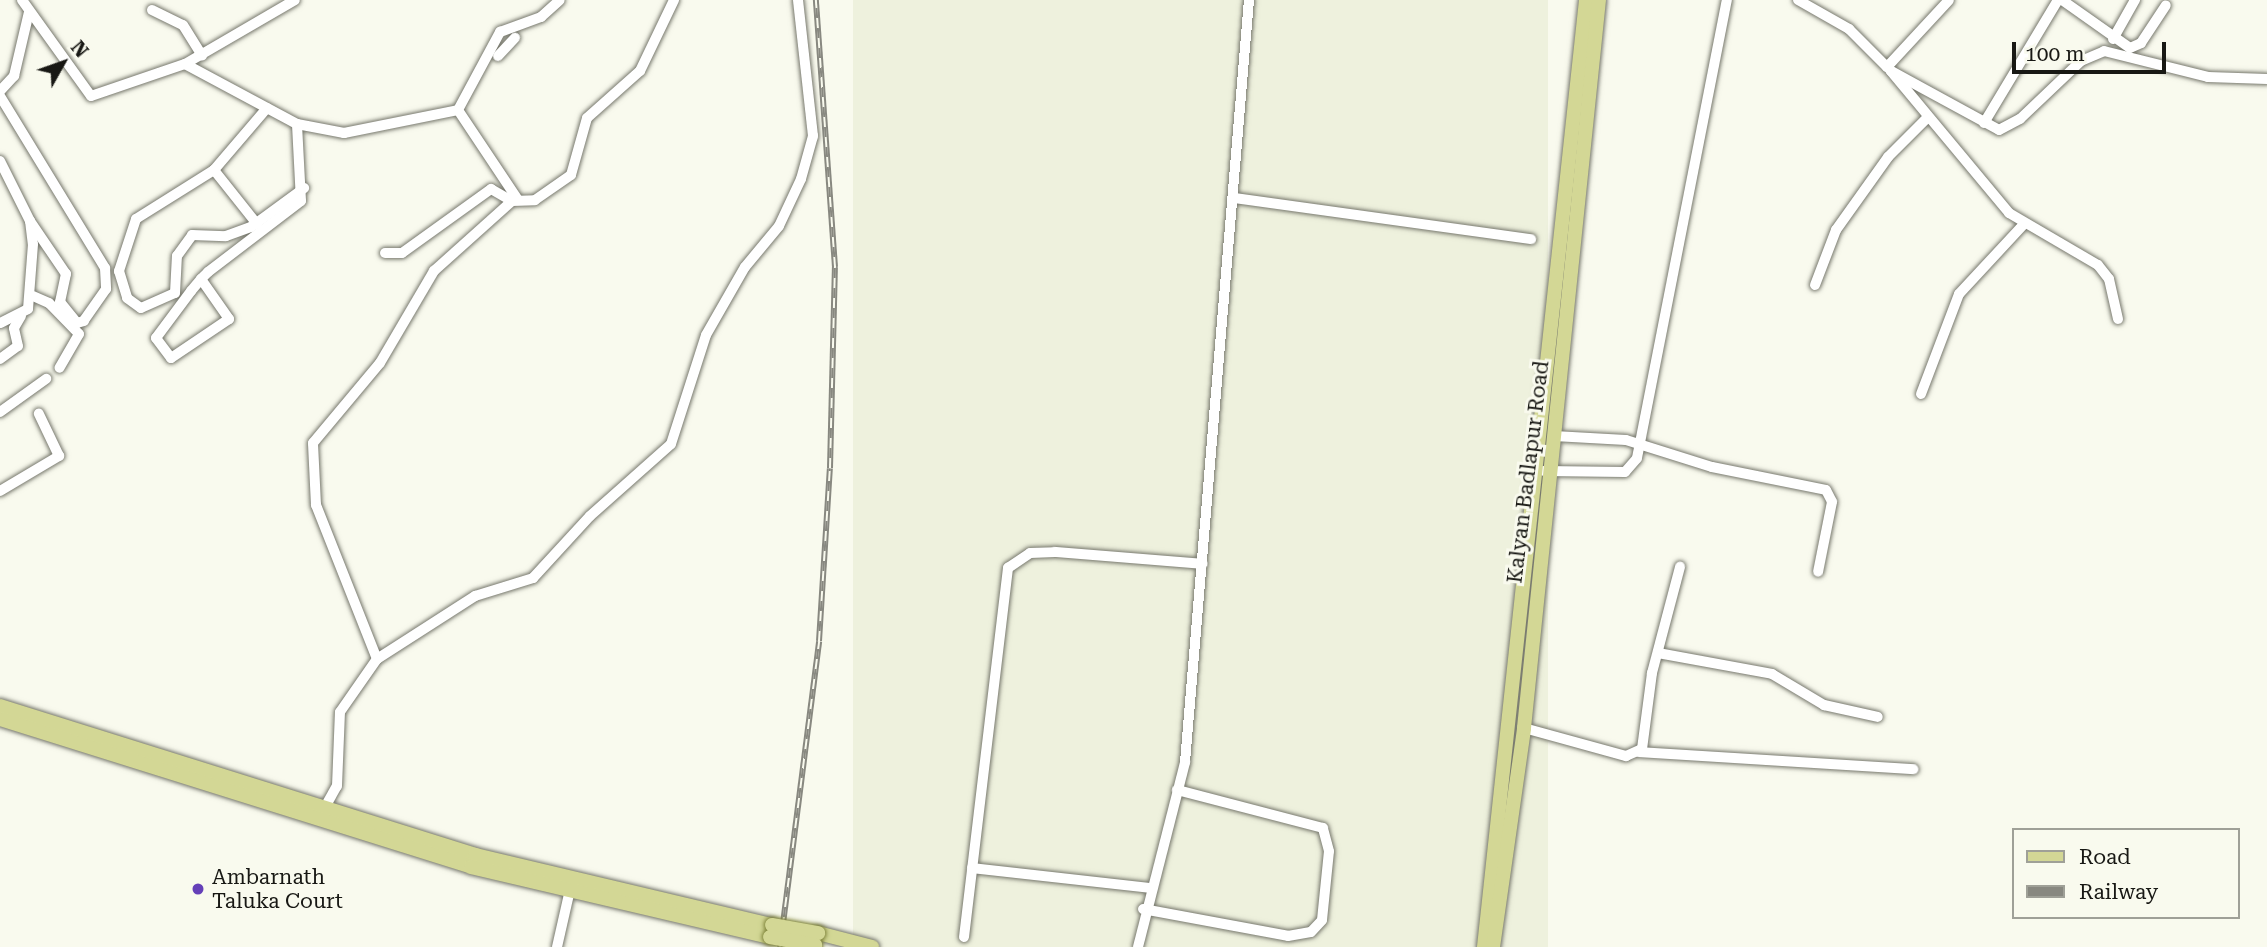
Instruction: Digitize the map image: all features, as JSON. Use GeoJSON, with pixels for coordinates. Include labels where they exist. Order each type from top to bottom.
{"type":"FeatureCollection","features":[{"type":"Feature","properties":{"kind":"main road","name":"Kalyan Badlapur Road"},"geometry":{"type":"LineString","coordinates":[[1493,947],[1542,471],[1554,436],[1563,352],[1584,70],[1586,0]]}},
{"type":"Feature","properties":{"kind":"main road","name":"Kalyan Badlapur Road"},"geometry":{"type":"LineString","coordinates":[[1484,947],[1509,787],[1524,728],[1548,351],[1584,70],[1598,0]]}},
{"type":"Feature","properties":{"kind":"main road"},"geometry":{"type":"LineString","coordinates":[[1548,351],[1563,352]]}},
{"type":"Feature","properties":{"kind":"main road"},"geometry":{"type":"LineString","coordinates":[[0,706],[322,815],[569,894],[771,931]]}},
{"type":"Feature","properties":{"kind":"main road"},"geometry":{"type":"LineString","coordinates":[[0,719],[322,815],[548,876],[819,942],[872,947]]}},
{"type":"Feature","properties":{"kind":"street"},"geometry":{"type":"LineString","coordinates":[[22,0],[91,96],[185,64],[295,0]]}},
{"type":"Feature","properties":{"kind":"street"},"geometry":{"type":"LineString","coordinates":[[504,66],[496,52],[500,32],[541,17],[560,0]]}},
{"type":"Feature","properties":{"kind":"street"},"geometry":{"type":"LineString","coordinates":[[385,253],[402,253],[491,189],[515,200],[535,200],[571,175],[587,118],[640,71],[674,0]]}},
{"type":"Feature","properties":{"kind":"street"},"geometry":{"type":"LineString","coordinates":[[322,815],[337,786],[340,712],[377,659],[475,596],[533,578],[590,516],[671,444],[706,335],[745,267],[779,226],[801,179],[813,136],[798,0]]}},
{"type":"Feature","properties":{"kind":"street"},"geometry":{"type":"LineString","coordinates":[[1138,947],[1143,909],[1177,790],[1203,564],[1250,0]]}},
{"type":"Feature","properties":{"kind":"street"},"geometry":{"type":"LineString","coordinates":[[1542,471],[1625,472],[1642,444],[1727,0]]}},
{"type":"Feature","properties":{"kind":"street"},"geometry":{"type":"LineString","coordinates":[[1798,0],[1849,30],[1889,69],[1984,190],[2024,224],[2084,252],[2098,265],[2109,279],[2118,319]]}},
{"type":"Feature","properties":{"kind":"street"},"geometry":{"type":"LineString","coordinates":[[1889,69],[1949,0]]}},
{"type":"Feature","properties":{"kind":"street"},"geometry":{"type":"LineString","coordinates":[[1984,123],[2060,0],[2113,40],[2135,47],[2166,5]]}},
{"type":"Feature","properties":{"kind":"street"},"geometry":{"type":"LineString","coordinates":[[2113,40],[2135,0]]}},
{"type":"Feature","properties":{"kind":"street"},"geometry":{"type":"LineString","coordinates":[[152,10],[183,25],[202,56]]}},
{"type":"Feature","properties":{"kind":"street"},"geometry":{"type":"LineString","coordinates":[[0,161],[30,220],[66,274],[60,302],[77,323],[84,321],[106,289],[105,268],[0,94],[13,76],[29,12]]}},
{"type":"Feature","properties":{"kind":"street"},"geometry":{"type":"LineString","coordinates":[[185,64],[297,124],[344,133],[458,110],[496,52],[515,38]]}},
{"type":"Feature","properties":{"kind":"street"},"geometry":{"type":"LineString","coordinates":[[1889,69],[1909,75],[1984,123],[2007,127],[2081,61],[2104,51],[2208,77],[2267,79]]}},
{"type":"Feature","properties":{"kind":"street"},"geometry":{"type":"LineString","coordinates":[[267,108],[214,170],[136,219],[119,271],[133,305],[155,305],[175,293],[177,256],[192,235],[226,236],[257,224],[304,188]]}},
{"type":"Feature","properties":{"kind":"street"},"geometry":{"type":"LineString","coordinates":[[458,110],[515,200]]}},
{"type":"Feature","properties":{"kind":"street"},"geometry":{"type":"LineString","coordinates":[[1815,285],[1836,230],[1888,158],[1927,118]]}},
{"type":"Feature","properties":{"kind":"street"},"geometry":{"type":"LineString","coordinates":[[201,279],[229,319],[175,359],[156,338],[201,279],[296,208],[304,188],[297,124]]}},
{"type":"Feature","properties":{"kind":"street"},"geometry":{"type":"LineString","coordinates":[[214,170],[257,224]]}},
{"type":"Feature","properties":{"kind":"street"},"geometry":{"type":"LineString","coordinates":[[1234,198],[1531,239]]}},
{"type":"Feature","properties":{"kind":"street"},"geometry":{"type":"LineString","coordinates":[[377,659],[316,505],[313,443],[380,363],[434,271],[515,200]]}},
{"type":"Feature","properties":{"kind":"street"},"geometry":{"type":"LineString","coordinates":[[0,359],[18,346],[14,328],[33,296],[30,220]]}},
{"type":"Feature","properties":{"kind":"street"},"geometry":{"type":"LineString","coordinates":[[1921,394],[1959,294],[2024,224]]}},
{"type":"Feature","properties":{"kind":"street"},"geometry":{"type":"LineString","coordinates":[[33,296],[49,303],[79,334],[58,368]]}},
{"type":"Feature","properties":{"kind":"street"},"geometry":{"type":"LineString","coordinates":[[0,323],[21,316]]}},
{"type":"Feature","properties":{"kind":"street"},"geometry":{"type":"LineString","coordinates":[[0,412],[46,379]]}},
{"type":"Feature","properties":{"kind":"street"},"geometry":{"type":"LineString","coordinates":[[0,491],[59,456],[39,414]]}},
{"type":"Feature","properties":{"kind":"street"},"geometry":{"type":"LineString","coordinates":[[1554,436],[1642,444],[1712,467],[1826,490],[1832,502],[1818,572]]}},
{"type":"Feature","properties":{"kind":"street"},"geometry":{"type":"LineString","coordinates":[[964,937],[1008,568],[1030,553],[1055,552],[1203,564]]}},
{"type":"Feature","properties":{"kind":"street"},"geometry":{"type":"LineString","coordinates":[[1639,752],[1658,653],[1680,567]]}},
{"type":"Feature","properties":{"kind":"street"},"geometry":{"type":"LineString","coordinates":[[1658,653],[1772,674],[1825,705],[1878,717]]}},
{"type":"Feature","properties":{"kind":"street"},"geometry":{"type":"LineString","coordinates":[[1524,728],[1583,748],[1626,757],[1639,752],[1913,769]]}},
{"type":"Feature","properties":{"kind":"street"},"geometry":{"type":"LineString","coordinates":[[1143,909],[1288,936],[1311,932],[1322,920],[1329,851],[1323,828],[1177,790]]}},
{"type":"Feature","properties":{"kind":"street"},"geometry":{"type":"LineString","coordinates":[[971,868],[1149,888]]}},
{"type":"Feature","properties":{"kind":"street"},"geometry":{"type":"LineString","coordinates":[[557,947],[569,894]]}},
{"type":"Feature","properties":{"kind":"shaded area"},"geometry":{"type":"Polygon","coordinates":[[[853,0],[1548,0],[1548,947],[853,947],[853,0]]]}},
{"type":"Feature","properties":{"kind":"railway"},"geometry":{"type":"LineString","coordinates":[[780,947],[819,641],[830,468],[835,267],[816,0]]}},
{"type":"Feature","properties":{"kind":"place","name":"Ambarnath Taluka Court"},"geometry":{"type":"Point","coordinates":[198,889]}}]}
